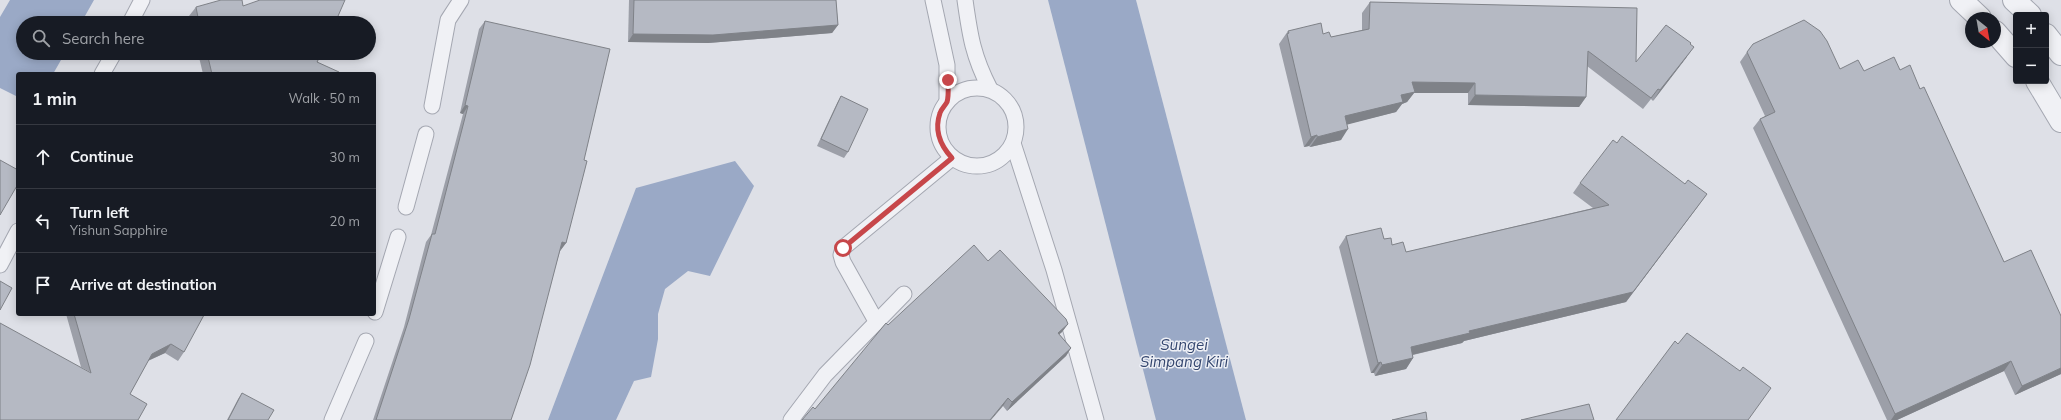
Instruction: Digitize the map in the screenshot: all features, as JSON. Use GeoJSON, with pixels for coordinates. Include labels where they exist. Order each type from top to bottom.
{"type":"FeatureCollection","features":[{"type":"Feature","properties":{"kind":"street"},"geometry":{"type":"LineString","coordinates":[[1961,0],[1974,12]]}},
{"type":"Feature","properties":{"kind":"street"},"geometry":{"type":"LineString","coordinates":[[2014,0],[2027,12]]}},
{"type":"Feature","properties":{"kind":"street"},"geometry":{"type":"LineString","coordinates":[[2001,39],[2013,53]]}},
{"type":"Feature","properties":{"kind":"street"},"geometry":{"type":"LineString","coordinates":[[2049,39],[2061,54]]}},
{"type":"Feature","properties":{"kind":"street"},"geometry":{"type":"LineString","coordinates":[[2038,84],[2061,121]]}},
{"type":"Feature","properties":{"kind":"lane"},"geometry":{"type":"LineString","coordinates":[[134,16],[142,0]]}},
{"type":"Feature","properties":{"kind":"lane"},"geometry":{"type":"LineString","coordinates":[[432,106],[448,20],[461,0]]}},
{"type":"Feature","properties":{"kind":"lane"},"geometry":{"type":"LineString","coordinates":[[933,0],[947,65],[947,101]]}},
{"type":"Feature","properties":{"kind":"lane"},"geometry":{"type":"LineString","coordinates":[[966,0],[972,44],[980,69],[990,89]]}},
{"type":"Feature","properties":{"kind":"lane"},"geometry":{"type":"LineString","coordinates":[[103,72],[110,60]]}},
{"type":"Feature","properties":{"kind":"lane"},"geometry":{"type":"LineString","coordinates":[[979,87],[990,89],[1002,96],[1011,105],[1016,118],[1016,131],[1013,143],[1006,154],[985,166],[962,164],[952,158],[943,148],[939,137],[938,124],[940,112],[947,101],[957,93],[967,88],[979,87]]}},
{"type":"Feature","properties":{"kind":"lane"},"geometry":{"type":"LineString","coordinates":[[406,208],[426,134]]}},
{"type":"Feature","properties":{"kind":"lane"},"geometry":{"type":"LineString","coordinates":[[1013,143],[1054,270],[1096,420]]}},
{"type":"Feature","properties":{"kind":"lane"},"geometry":{"type":"LineString","coordinates":[[876,321],[843,262],[841,255],[843,248],[952,158]]}},
{"type":"Feature","properties":{"kind":"lane"},"geometry":{"type":"LineString","coordinates":[[0,265],[16,235]]}},
{"type":"Feature","properties":{"kind":"lane"},"geometry":{"type":"LineString","coordinates":[[376,309],[398,237]]}},
{"type":"Feature","properties":{"kind":"lane"},"geometry":{"type":"LineString","coordinates":[[791,420],[825,375],[904,294]]}},
{"type":"Feature","properties":{"kind":"lane"},"geometry":{"type":"LineString","coordinates":[[332,420],[366,341]]}},
{"type":"Feature","properties":{"kind":"water"},"geometry":{"type":"Polygon","coordinates":[[[10,0],[94,0],[85,16],[16,16],[16,60],[61,60],[54,72],[16,72],[16,96],[0,88],[0,17],[10,0]]]}},
{"type":"Feature","properties":{"kind":"water","name":"Sungei Simpang Kiri"},"geometry":{"type":"Polygon","coordinates":[[[1048,0],[1136,0],[1246,420],[1156,420],[1048,0]]]}},
{"type":"Feature","properties":{"kind":"water"},"geometry":{"type":"Polygon","coordinates":[[[735,161],[754,186],[710,276],[688,271],[665,289],[658,314],[658,339],[651,377],[634,381],[616,420],[548,420],[636,188],[735,161]]]}},
{"type":"Feature","properties":{"kind":"building"},"geometry":{"type":"Polygon","coordinates":[[[221,0],[242,0],[243,6],[260,0],[345,0],[338,16],[198,16],[196,7],[221,0]]]}},
{"type":"Feature","properties":{"kind":"building"},"geometry":{"type":"Polygon","coordinates":[[[634,0],[836,0],[838,25],[713,35],[633,34],[634,0]]]}},
{"type":"Feature","properties":{"kind":"building"},"geometry":{"type":"Polygon","coordinates":[[[1370,2],[1637,8],[1636,62],[1666,25],[1691,43],[1690,44],[1694,47],[1660,90],[1658,89],[1651,98],[1588,51],[1586,97],[1475,95],[1475,83],[1412,82],[1415,92],[1401,95],[1403,102],[1345,116],[1348,129],[1317,137],[1317,135],[1311,137],[1287,34],[1289,33],[1288,31],[1321,23],[1323,34],[1329,32],[1331,37],[1369,29],[1370,2]]]}},
{"type":"Feature","properties":{"kind":"building"},"geometry":{"type":"Polygon","coordinates":[[[1804,20],[1820,31],[1827,41],[1840,69],[1858,60],[1864,71],[1894,57],[1900,70],[1910,65],[1920,89],[1924,87],[2004,262],[2031,250],[2061,316],[2061,368],[2022,386],[2011,361],[1895,414],[1760,119],[1775,112],[1747,52],[1753,44],[1804,20]]]}},
{"type":"Feature","properties":{"kind":"building"},"geometry":{"type":"Polygon","coordinates":[[[485,21],[610,49],[584,160],[587,161],[566,243],[562,242],[530,365],[511,420],[376,420],[409,319],[432,234],[435,234],[468,106],[465,105],[485,21]]]}},
{"type":"Feature","properties":{"kind":"building"},"geometry":{"type":"Polygon","coordinates":[[[209,60],[318,60],[317,62],[339,72],[212,72],[209,60]]]}},
{"type":"Feature","properties":{"kind":"building"},"geometry":{"type":"Polygon","coordinates":[[[841,96],[868,109],[848,152],[821,139],[841,96]]]}},
{"type":"Feature","properties":{"kind":"building"},"geometry":{"type":"Polygon","coordinates":[[[1622,136],[1685,184],[1688,180],[1707,194],[1633,292],[1469,331],[1470,333],[1411,347],[1413,358],[1382,365],[1381,362],[1378,363],[1346,236],[1381,228],[1384,239],[1391,238],[1392,245],[1403,242],[1406,252],[1609,205],[1580,183],[1613,140],[1617,143],[1622,136]]]}},
{"type":"Feature","properties":{"kind":"building"},"geometry":{"type":"Polygon","coordinates":[[[0,160],[16,169],[16,187],[0,215],[0,160]]]}},
{"type":"Feature","properties":{"kind":"building"},"geometry":{"type":"Polygon","coordinates":[[[974,245],[988,261],[1000,250],[1066,319],[1068,324],[1058,333],[1071,348],[1012,402],[1008,398],[990,420],[802,420],[813,407],[815,409],[886,323],[888,325],[974,245]]]}},
{"type":"Feature","properties":{"kind":"building"},"geometry":{"type":"Polygon","coordinates":[[[0,281],[12,288],[0,310],[0,281]]]}},
{"type":"Feature","properties":{"kind":"building"},"geometry":{"type":"Polygon","coordinates":[[[75,316],[203,316],[184,352],[171,344],[152,354],[130,394],[147,404],[138,420],[0,420],[0,323],[91,373],[75,316]]]}},
{"type":"Feature","properties":{"kind":"building"},"geometry":{"type":"Polygon","coordinates":[[[1687,333],[1740,371],[1743,367],[1771,388],[1748,420],[1616,420],[1675,341],[1678,344],[1687,333]]]}},
{"type":"Feature","properties":{"kind":"building"},"geometry":{"type":"Polygon","coordinates":[[[242,393],[274,410],[268,420],[228,420],[242,393]]]}},
{"type":"Feature","properties":{"kind":"building"},"geometry":{"type":"Polygon","coordinates":[[[1589,404],[1594,420],[1521,420],[1589,404]]]}},
{"type":"Feature","properties":{"kind":"building"},"geometry":{"type":"Polygon","coordinates":[[[1426,412],[1427,420],[1392,420],[1426,412]]]}},
{"type":"Feature","properties":{"kind":"route"},"geometry":{"type":"LineString","coordinates":[[843,248],[952,158],[943,148],[939,137],[938,124],[940,112],[947,101],[948,80]]}}]}
